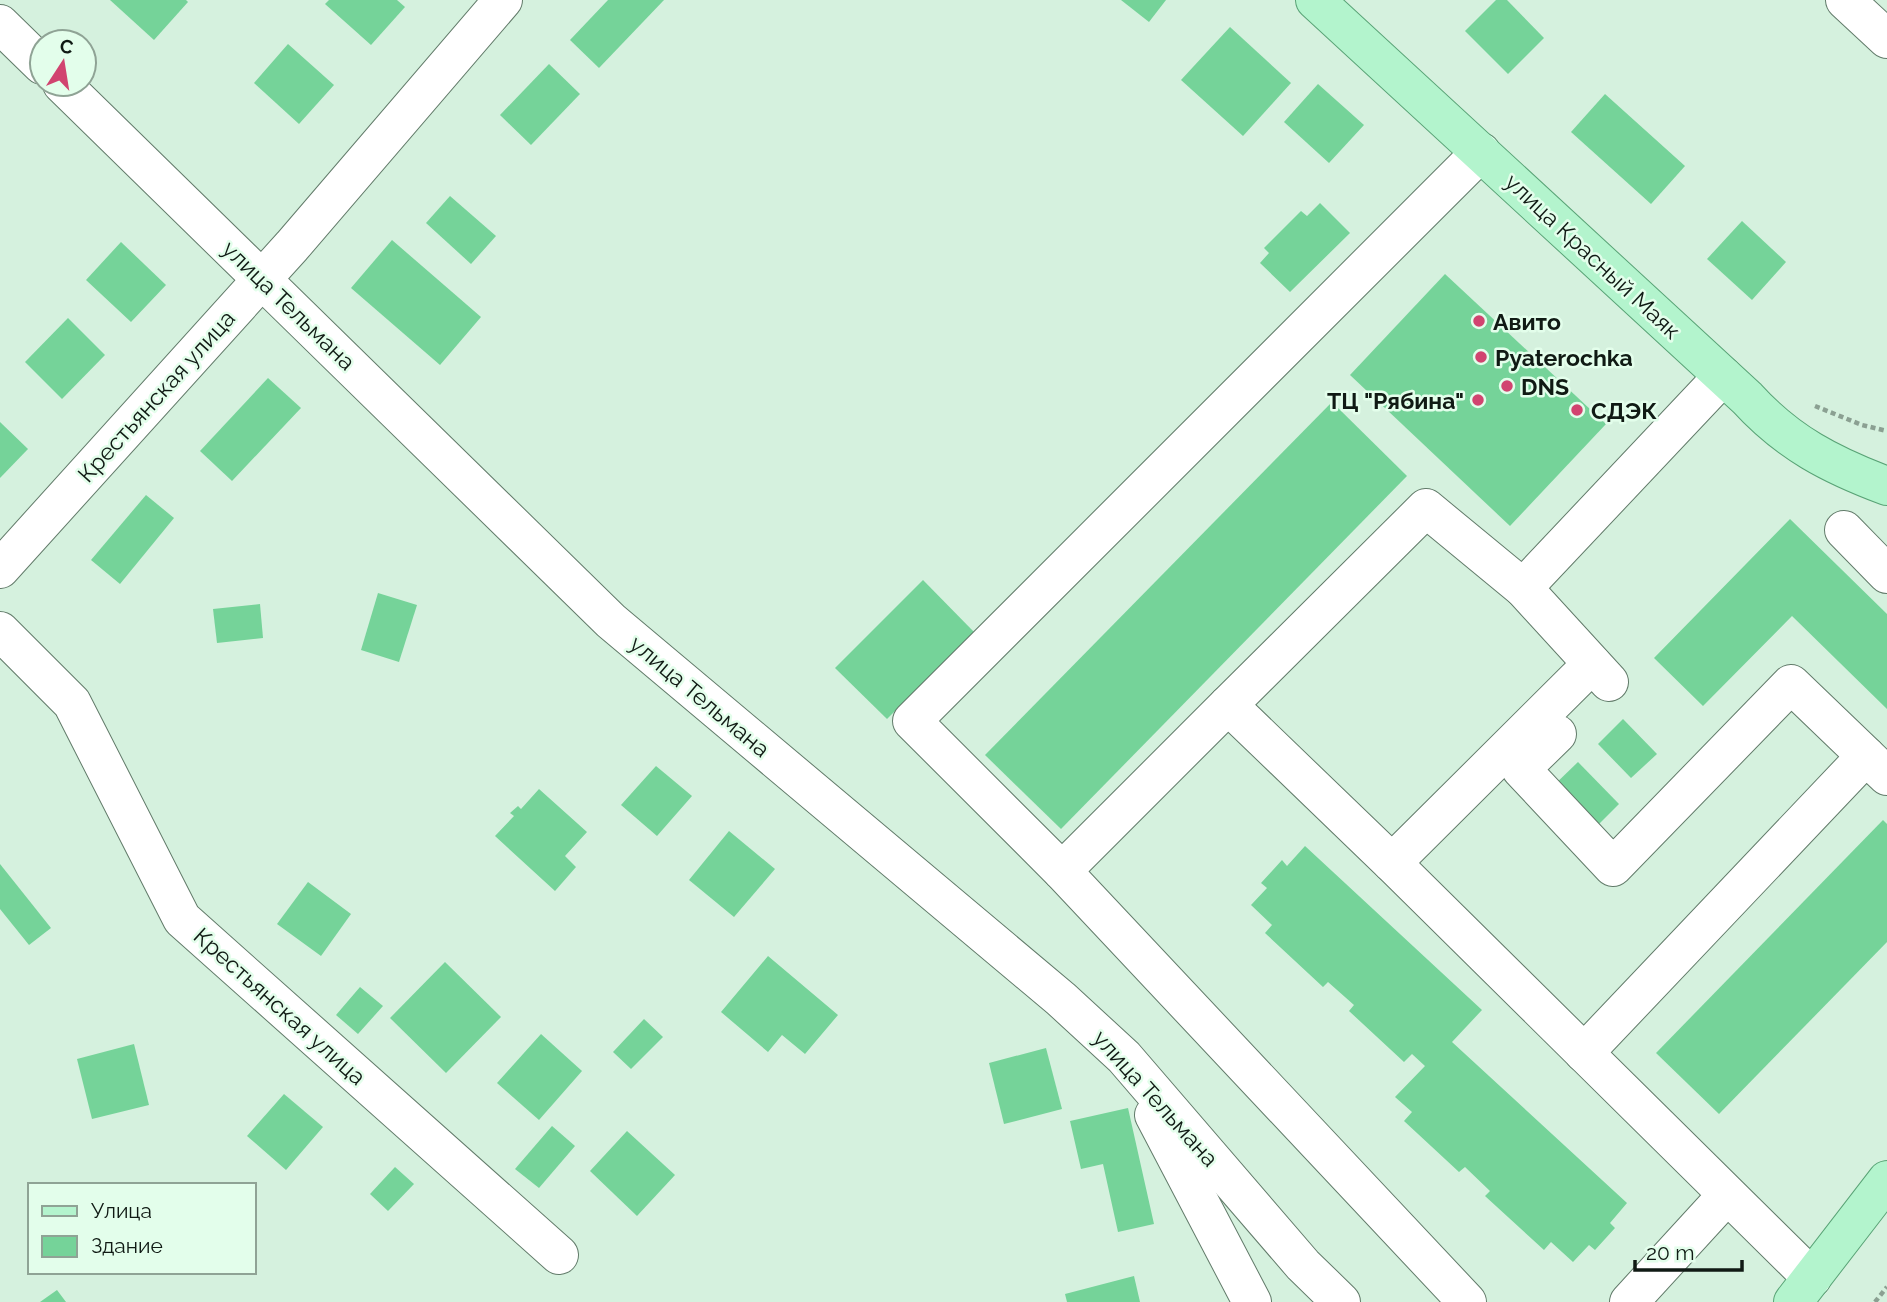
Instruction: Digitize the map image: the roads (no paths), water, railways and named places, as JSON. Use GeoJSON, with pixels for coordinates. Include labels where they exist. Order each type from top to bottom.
{"type":"FeatureCollection","features":[{"type":"Feature","properties":{"kind":"main road","name":"улица Красный Маяк"},"geometry":{"type":"LineString","coordinates":[[1315,0],[1723,376],[1769,422],[1797,443],[1847,471],[1887,486]]}},
{"type":"Feature","properties":{"kind":"main road"},"geometry":{"type":"LineString","coordinates":[[1802,1290],[1887,1180]]}},
{"type":"Feature","properties":{"kind":"street","name":"Крестьянская улица"},"geometry":{"type":"LineString","coordinates":[[0,569],[263,279],[503,0]]}},
{"type":"Feature","properties":{"kind":"street"},"geometry":{"type":"LineString","coordinates":[[1845,0],[1887,39]]}},
{"type":"Feature","properties":{"kind":"street"},"geometry":{"type":"LineString","coordinates":[[0,24],[28,51]]}},
{"type":"Feature","properties":{"kind":"street","name":"улица Тельмана"},"geometry":{"type":"LineString","coordinates":[[76,98],[611,621],[1061,999],[1124,1057],[1303,1265],[1341,1302]]}},
{"type":"Feature","properties":{"kind":"street"},"geometry":{"type":"LineString","coordinates":[[1467,1302],[1062,872],[912,721],[1481,152]]}},
{"type":"Feature","properties":{"kind":"street"},"geometry":{"type":"LineString","coordinates":[[1522,589],[1723,376]]}},
{"type":"Feature","properties":{"kind":"street"},"geometry":{"type":"LineString","coordinates":[[1062,872],[1426,508],[1522,589],[1610,682],[1521,769],[1613,867],[1791,684],[1877,766],[1584,1054]]}},
{"type":"Feature","properties":{"kind":"street"},"geometry":{"type":"LineString","coordinates":[[1844,530],[1887,574]]}},
{"type":"Feature","properties":{"kind":"street","name":"Крестьянская улица"},"geometry":{"type":"LineString","coordinates":[[0,631],[72,703],[182,919],[559,1255]]}},
{"type":"Feature","properties":{"kind":"street"},"geometry":{"type":"LineString","coordinates":[[1392,863],[1592,664]]}},
{"type":"Feature","properties":{"kind":"street"},"geometry":{"type":"LineString","coordinates":[[1228,705],[1392,863],[1727,1195],[1802,1290]]}},
{"type":"Feature","properties":{"kind":"street"},"geometry":{"type":"LineString","coordinates":[[1124,1057],[1252,1302]]}},
{"type":"Feature","properties":{"kind":"street"},"geometry":{"type":"LineString","coordinates":[[1629,1302],[1727,1195]]}},
{"type":"Feature","properties":{"kind":"place","name":"Авито"},"geometry":{"type":"Point","coordinates":[1479,321]}},
{"type":"Feature","properties":{"kind":"place","name":"Pyaterochka"},"geometry":{"type":"Point","coordinates":[1481,357]}},
{"type":"Feature","properties":{"kind":"place","name":"DNS"},"geometry":{"type":"Point","coordinates":[1507,386]}},
{"type":"Feature","properties":{"kind":"place","name":"ТЦ \"Рябина\""},"geometry":{"type":"Point","coordinates":[1478,400]}},
{"type":"Feature","properties":{"kind":"place","name":"СДЭК"},"geometry":{"type":"Point","coordinates":[1577,410]}}]}
